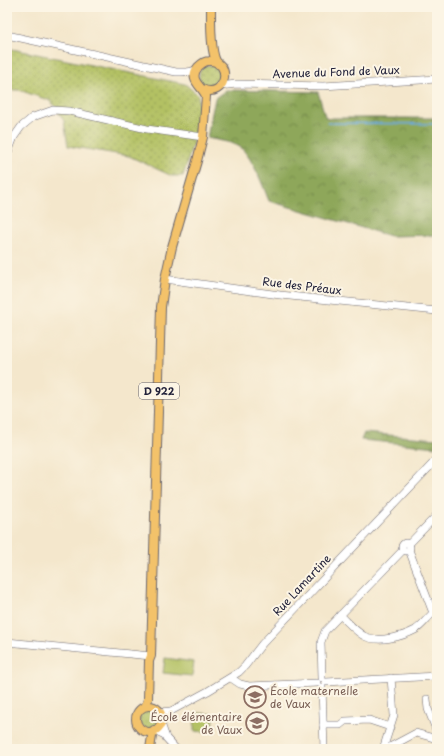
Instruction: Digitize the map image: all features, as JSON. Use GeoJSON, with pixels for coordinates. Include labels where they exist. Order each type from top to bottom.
{"type":"FeatureCollection","features":[{"type":"Feature","properties":{"kind":"main road"},"geometry":{"type":"LineString","coordinates":[[211,7],[213,54],[215,60],[223,70],[224,81],[218,88],[209,91],[202,89],[196,82],[195,76],[197,69],[205,62],[213,62],[218,64]]}},
{"type":"Feature","properties":{"kind":"main road"},"geometry":{"type":"LineString","coordinates":[[205,62],[209,53],[211,23]]}},
{"type":"Feature","properties":{"kind":"main road","name":"D 922"},"geometry":{"type":"LineString","coordinates":[[156,714],[153,700],[153,662],[151,656],[161,307],[165,278],[172,247],[197,161],[212,98],[218,88]]}},
{"type":"Feature","properties":{"kind":"main road","name":"D 922"},"geometry":{"type":"LineString","coordinates":[[202,89],[206,95],[203,134]]}},
{"type":"Feature","properties":{"kind":"main road"},"geometry":{"type":"LineString","coordinates":[[142,708],[156,714],[158,727],[154,730],[150,749],[145,731],[139,726],[136,719],[138,711],[142,708]]}},
{"type":"Feature","properties":{"kind":"main road"},"geometry":{"type":"LineString","coordinates":[[145,731],[154,730]]}},
{"type":"Feature","properties":{"kind":"street"},"geometry":{"type":"LineString","coordinates":[[7,35],[176,72],[188,72],[197,69]]}},
{"type":"Feature","properties":{"kind":"street"},"geometry":{"type":"LineString","coordinates":[[176,72],[196,82]]}},
{"type":"Feature","properties":{"kind":"street"},"geometry":{"type":"LineString","coordinates":[[224,76],[229,81],[236,84]]}},
{"type":"Feature","properties":{"kind":"street","name":"Avenue du Fond de Vaux"},"geometry":{"type":"LineString","coordinates":[[218,88],[236,84],[323,86],[437,79]]}},
{"type":"Feature","properties":{"kind":"street"},"geometry":{"type":"LineString","coordinates":[[9,150],[14,137],[21,127],[33,117],[53,110],[69,111],[147,129],[203,134]]}},
{"type":"Feature","properties":{"kind":"street","name":"Rue des Préaux"},"geometry":{"type":"LineString","coordinates":[[165,278],[280,295],[437,312]]}},
{"type":"Feature","properties":{"kind":"street","name":"Rue Lamartine"},"geometry":{"type":"LineString","coordinates":[[156,714],[171,711],[231,678],[242,670],[262,644],[437,459]]}},
{"type":"Feature","properties":{"kind":"street"},"geometry":{"type":"LineString","coordinates":[[324,749],[321,646],[325,631],[407,548],[437,515]]}},
{"type":"Feature","properties":{"kind":"street"},"geometry":{"type":"LineString","coordinates":[[407,548],[437,620]]}},
{"type":"Feature","properties":{"kind":"street"},"geometry":{"type":"LineString","coordinates":[[340,615],[360,633],[375,639],[398,637],[415,630],[433,612]]}},
{"type":"Feature","properties":{"kind":"street"},"geometry":{"type":"LineString","coordinates":[[7,642],[151,656]]}},
{"type":"Feature","properties":{"kind":"street"},"geometry":{"type":"LineString","coordinates":[[231,678],[240,684],[249,686],[437,676]]}},
{"type":"Feature","properties":{"kind":"street"},"geometry":{"type":"LineString","coordinates":[[384,749],[394,715],[392,678]]}},
{"type":"Feature","properties":{"kind":"street"},"geometry":{"type":"LineString","coordinates":[[427,699],[428,709],[437,732]]}},
{"type":"Feature","properties":{"kind":"street"},"geometry":{"type":"LineString","coordinates":[[156,714],[166,738],[176,749]]}},
{"type":"Feature","properties":{"kind":"street"},"geometry":{"type":"LineString","coordinates":[[323,725],[340,725],[345,720],[369,720],[390,726]]}},
{"type":"Feature","properties":{"kind":"street"},"geometry":{"type":"LineString","coordinates":[[154,730],[165,735]]}},
{"type":"Feature","properties":{"kind":"street"},"geometry":{"type":"LineString","coordinates":[[384,749],[416,733],[437,739]]}},
{"type":"Feature","properties":{"kind":"green space"},"geometry":{"type":"Polygon","coordinates":[[[7,48],[185,84],[198,95],[199,111],[196,133],[183,176],[172,176],[129,156],[68,146],[64,121],[51,101],[19,90],[7,90],[7,48]]]}},
{"type":"Feature","properties":{"kind":"green space"},"geometry":{"type":"Polygon","coordinates":[[[210,65],[218,68],[221,76],[218,84],[210,87],[202,84],[199,76],[202,68],[210,65]]]}},
{"type":"Feature","properties":{"kind":"green space"},"geometry":{"type":"Polygon","coordinates":[[[226,90],[318,92],[327,119],[437,118],[437,235],[390,236],[269,201],[261,180],[245,152],[237,145],[229,142],[207,138],[215,98],[226,90]]]}},
{"type":"Feature","properties":{"kind":"green space"},"geometry":{"type":"Polygon","coordinates":[[[364,433],[437,439],[437,447],[361,440],[364,433]]]}},
{"type":"Feature","properties":{"kind":"green space"},"geometry":{"type":"Polygon","coordinates":[[[165,658],[194,662],[192,676],[163,673],[165,658]]]}},
{"type":"Feature","properties":{"kind":"green space"},"geometry":{"type":"Polygon","coordinates":[[[149,709],[156,712],[159,719],[156,726],[149,729],[142,726],[139,719],[142,712],[149,709]]]}},
{"type":"Feature","properties":{"kind":"green space"},"geometry":{"type":"Polygon","coordinates":[[[195,713],[214,714],[213,732],[194,731],[195,713]]]}},
{"type":"Feature","properties":{"kind":"waterway"},"geometry":{"type":"LineString","coordinates":[[327,123],[437,124]]}},
{"type":"Feature","properties":{"kind":"place","name":"École maternelle de Vaux"},"geometry":{"type":"Point","coordinates":[255,697]}},
{"type":"Feature","properties":{"kind":"place","name":"École élémentaire de Vaux"},"geometry":{"type":"Point","coordinates":[257,723]}}]}
